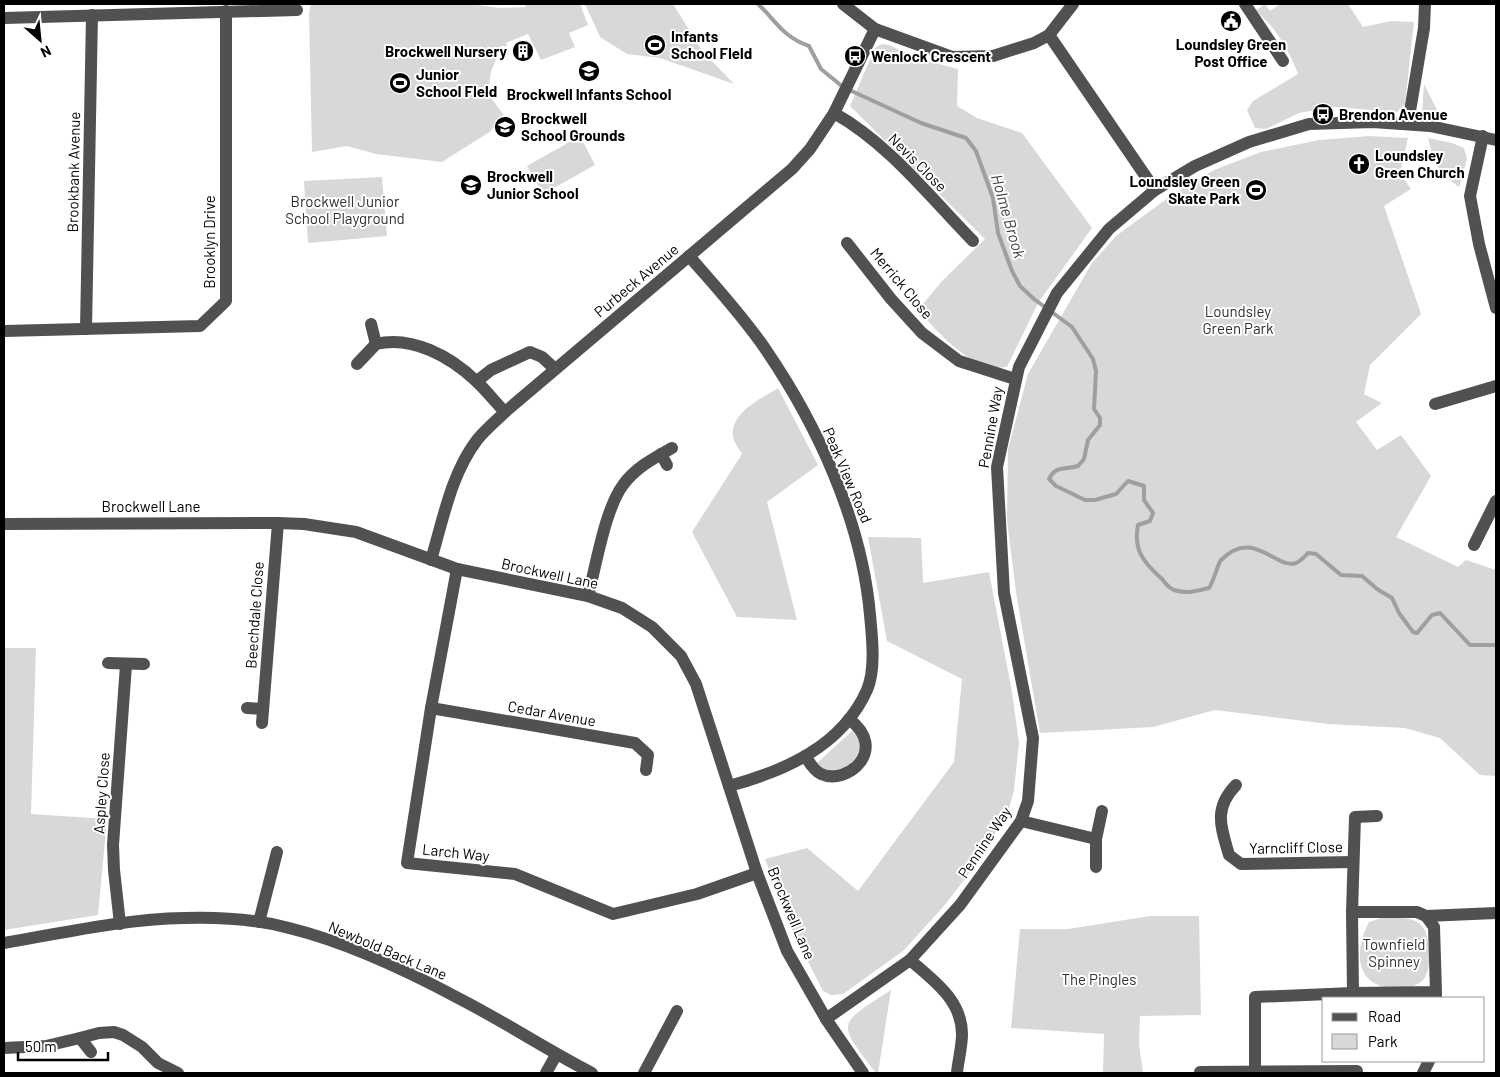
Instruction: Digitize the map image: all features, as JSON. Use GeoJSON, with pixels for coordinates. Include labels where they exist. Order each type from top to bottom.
{"type":"FeatureCollection","features":[{"type":"Feature","properties":{"kind":"street"},"geometry":{"type":"LineString","coordinates":[[843,4],[875,29],[952,57],[993,56],[1034,43],[1049,34],[1073,4]]}},
{"type":"Feature","properties":{"kind":"street"},"geometry":{"type":"LineString","coordinates":[[1245,4],[1283,61]]}},
{"type":"Feature","properties":{"kind":"street"},"geometry":{"type":"LineString","coordinates":[[1408,124],[1423,31],[1425,4]]}},
{"type":"Feature","properties":{"kind":"street"},"geometry":{"type":"LineString","coordinates":[[4,18],[297,10]]}},
{"type":"Feature","properties":{"kind":"street","name":"Brooklyn Drive"},"geometry":{"type":"LineString","coordinates":[[4,331],[200,326],[226,301],[226,11]]}},
{"type":"Feature","properties":{"kind":"street","name":"Brookbank Avenue"},"geometry":{"type":"LineString","coordinates":[[86,329],[92,15]]}},
{"type":"Feature","properties":{"kind":"street","name":"Purbeck Avenue"},"geometry":{"type":"LineString","coordinates":[[431,560],[462,465],[478,440],[505,412],[792,169],[810,149],[834,113],[875,29]]}},
{"type":"Feature","properties":{"kind":"street"},"geometry":{"type":"LineString","coordinates":[[1049,34],[1155,190]]}},
{"type":"Feature","properties":{"kind":"street","name":"Nevis Close"},"geometry":{"type":"LineString","coordinates":[[834,113],[854,124],[883,147],[973,241]]}},
{"type":"Feature","properties":{"kind":"street","name":"Pennine Way"},"geometry":{"type":"LineString","coordinates":[[826,1019],[910,960],[960,905],[1021,821],[1028,801],[1033,738],[1004,593],[997,467],[1019,367],[1049,309],[1072,274],[1110,229],[1155,190],[1195,166],[1249,142],[1309,124],[1373,122],[1408,124],[1483,136],[1496,140]]}},
{"type":"Feature","properties":{"kind":"street"},"geometry":{"type":"LineString","coordinates":[[1483,136],[1470,196],[1494,289],[1496,308]]}},
{"type":"Feature","properties":{"kind":"street","name":"Merrick Close"},"geometry":{"type":"LineString","coordinates":[[847,243],[891,299],[922,333],[959,361],[1015,379]]}},
{"type":"Feature","properties":{"kind":"street","name":"Peak View Road"},"geometry":{"type":"LineString","coordinates":[[689,256],[765,348],[790,388],[830,466],[853,524],[868,589],[873,648],[867,688],[849,719],[824,746],[780,768],[729,786]]}},
{"type":"Feature","properties":{"kind":"street"},"geometry":{"type":"LineString","coordinates":[[371,324],[376,344]]}},
{"type":"Feature","properties":{"kind":"street"},"geometry":{"type":"LineString","coordinates":[[357,364],[376,344],[401,342],[426,349],[455,363],[477,381],[505,412]]}},
{"type":"Feature","properties":{"kind":"street"},"geometry":{"type":"LineString","coordinates":[[477,381],[491,370],[530,352],[542,357],[555,369]]}},
{"type":"Feature","properties":{"kind":"street"},"geometry":{"type":"LineString","coordinates":[[1435,404],[1496,386]]}},
{"type":"Feature","properties":{"kind":"street"},"geometry":{"type":"LineString","coordinates":[[588,596],[613,504],[622,486],[637,470],[667,456]]}},
{"type":"Feature","properties":{"kind":"street"},"geometry":{"type":"LineString","coordinates":[[1474,545],[1496,501]]}},
{"type":"Feature","properties":{"kind":"street","name":"Brockwell Lane"},"geometry":{"type":"LineString","coordinates":[[4,524],[278,523],[356,532],[457,569],[588,596],[622,608],[652,627],[681,656],[696,684],[757,874],[787,951],[826,1019],[863,1073]]}},
{"type":"Feature","properties":{"kind":"street","name":"Beechdale Close"},"geometry":{"type":"LineString","coordinates":[[262,722],[278,523]]}},
{"type":"Feature","properties":{"kind":"street","name":"Larch Way"},"geometry":{"type":"LineString","coordinates":[[457,569],[431,708],[408,863],[516,874],[613,914],[697,894],[757,874]]}},
{"type":"Feature","properties":{"kind":"street"},"geometry":{"type":"LineString","coordinates":[[108,663],[144,664]]}},
{"type":"Feature","properties":{"kind":"street","name":"Aspley Close"},"geometry":{"type":"LineString","coordinates":[[120,924],[113,845],[126,665]]}},
{"type":"Feature","properties":{"kind":"street"},"geometry":{"type":"LineString","coordinates":[[247,708],[263,709]]}},
{"type":"Feature","properties":{"kind":"street","name":"Cedar Avenue"},"geometry":{"type":"LineString","coordinates":[[431,708],[635,743],[648,755],[646,770]]}},
{"type":"Feature","properties":{"kind":"street"},"geometry":{"type":"LineString","coordinates":[[805,756],[820,774],[839,775],[848,772],[865,755],[866,741],[860,727],[849,719]]}},
{"type":"Feature","properties":{"kind":"street","name":"Yarncliff Close"},"geometry":{"type":"LineString","coordinates":[[1236,785],[1222,803],[1220,823],[1229,856],[1241,864],[1353,862]]}},
{"type":"Feature","properties":{"kind":"street"},"geometry":{"type":"LineString","coordinates":[[1096,867],[1096,839],[1102,811]]}},
{"type":"Feature","properties":{"kind":"street"},"geometry":{"type":"LineString","coordinates":[[1353,993],[1352,912],[1356,817],[1377,816]]}},
{"type":"Feature","properties":{"kind":"street"},"geometry":{"type":"LineString","coordinates":[[1021,821],[1096,839]]}},
{"type":"Feature","properties":{"kind":"street"},"geometry":{"type":"LineString","coordinates":[[259,922],[277,852]]}},
{"type":"Feature","properties":{"kind":"street"},"geometry":{"type":"LineString","coordinates":[[1352,912],[1417,912],[1426,916],[1496,913]]}},
{"type":"Feature","properties":{"kind":"street"},"geometry":{"type":"LineString","coordinates":[[1255,1073],[1255,997],[1353,993],[1436,995],[1434,927],[1426,916]]}},
{"type":"Feature","properties":{"kind":"street","name":"Newbold Back Lane"},"geometry":{"type":"LineString","coordinates":[[4,943],[120,924],[183,918],[259,922],[289,928],[358,951],[460,999],[556,1055],[592,1073]]}},
{"type":"Feature","properties":{"kind":"street"},"geometry":{"type":"LineString","coordinates":[[910,960],[943,988],[957,1009],[962,1033],[957,1073]]}},
{"type":"Feature","properties":{"kind":"street"},"geometry":{"type":"LineString","coordinates":[[644,1073],[677,1012]]}},
{"type":"Feature","properties":{"kind":"street"},"geometry":{"type":"LineString","coordinates":[[4,1048],[46,1046],[114,1032],[123,1035],[142,1047],[158,1063],[178,1073]]}},
{"type":"Feature","properties":{"kind":"street"},"geometry":{"type":"LineString","coordinates":[[80,1038],[91,1052]]}},
{"type":"Feature","properties":{"kind":"street"},"geometry":{"type":"LineString","coordinates":[[546,1073],[556,1055]]}},
{"type":"Feature","properties":{"kind":"street"},"geometry":{"type":"LineString","coordinates":[[1200,1072],[1357,1071]]}},
{"type":"Feature","properties":{"kind":"green space","name":"Junior School FIeld"},"geometry":{"type":"Polygon","coordinates":[[[311,4],[468,4],[500,8],[526,7],[525,4],[580,4],[588,25],[569,33],[575,47],[541,60],[528,34],[506,43],[507,46],[501,46],[491,72],[488,94],[503,114],[491,131],[442,162],[376,154],[347,146],[312,152],[309,12],[311,4]]]}},
{"type":"Feature","properties":{"kind":"green space","name":"Infants School FIeld"},"geometry":{"type":"Polygon","coordinates":[[[585,4],[673,4],[703,52],[734,84],[660,58],[627,54],[600,37],[585,4]]]}},
{"type":"Feature","properties":{"kind":"green space"},"geometry":{"type":"Polygon","coordinates":[[[1265,4],[1270,11],[1280,4],[1348,4],[1363,27],[1391,21],[1414,22],[1405,104],[1397,112],[1333,107],[1299,113],[1266,129],[1255,128],[1247,110],[1253,101],[1298,74],[1281,39],[1269,23],[1255,11],[1265,4]]]}},
{"type":"Feature","properties":{"kind":"green space"},"geometry":{"type":"Polygon","coordinates":[[[882,44],[889,45],[920,59],[958,69],[957,106],[977,118],[1022,133],[1092,228],[1038,303],[1007,367],[981,364],[969,357],[946,340],[918,310],[942,281],[985,239],[850,106],[875,48],[882,44]]]}},
{"type":"Feature","properties":{"kind":"green space"},"geometry":{"type":"Polygon","coordinates":[[[1424,84],[1441,118],[1428,117],[1422,113],[1424,84]]]}},
{"type":"Feature","properties":{"kind":"green space"},"geometry":{"type":"Polygon","coordinates":[[[580,136],[595,165],[543,194],[527,166],[580,136]]]}},
{"type":"Feature","properties":{"kind":"green space","name":"Loundsley Green Park"},"geometry":{"type":"Polygon","coordinates":[[[1369,136],[1408,138],[1400,173],[1411,189],[1384,206],[1421,314],[1370,365],[1364,394],[1382,403],[1356,422],[1377,450],[1401,435],[1431,476],[1396,537],[1458,567],[1466,560],[1496,570],[1496,776],[1480,775],[1440,738],[1405,728],[1328,724],[1215,710],[1153,727],[1040,733],[1016,592],[1007,520],[1008,449],[1028,374],[1092,263],[1116,236],[1172,195],[1214,170],[1261,152],[1319,140],[1369,136]]]}},
{"type":"Feature","properties":{"kind":"green space"},"geometry":{"type":"Polygon","coordinates":[[[1428,138],[1452,143],[1464,148],[1467,159],[1459,187],[1441,171],[1432,154],[1428,138]]]}},
{"type":"Feature","properties":{"kind":"green space","name":"Brockwell Junior School Playground"},"geometry":{"type":"Polygon","coordinates":[[[382,177],[387,236],[308,243],[304,181],[382,177]]]}},
{"type":"Feature","properties":{"kind":"green space"},"geometry":{"type":"Polygon","coordinates":[[[778,388],[818,465],[767,502],[797,620],[737,617],[692,532],[742,454],[733,438],[733,428],[737,420],[748,407],[778,388]]]}},
{"type":"Feature","properties":{"kind":"green space"},"geometry":{"type":"Polygon","coordinates":[[[868,537],[921,538],[923,583],[989,572],[1012,692],[1019,743],[1014,790],[1009,809],[981,858],[944,906],[903,951],[843,994],[831,995],[823,991],[791,928],[765,859],[807,848],[858,891],[954,762],[962,679],[887,641],[868,537]]]}},
{"type":"Feature","properties":{"kind":"green space"},"geometry":{"type":"Polygon","coordinates":[[[4,648],[36,648],[31,814],[107,819],[98,915],[4,930],[4,648]]]}},
{"type":"Feature","properties":{"kind":"green space"},"geometry":{"type":"Polygon","coordinates":[[[855,730],[862,743],[852,762],[844,768],[823,770],[817,763],[855,730]]]}},
{"type":"Feature","properties":{"kind":"green space","name":"The Pingles"},"geometry":{"type":"Polygon","coordinates":[[[1150,916],[1199,916],[1201,1015],[1140,1016],[1139,1044],[1143,1073],[1103,1073],[1104,1034],[1011,1028],[1020,929],[1068,929],[1150,916]]]}},
{"type":"Feature","properties":{"kind":"green space","name":"Townfield Spinney"},"geometry":{"type":"Polygon","coordinates":[[[1381,918],[1410,919],[1416,921],[1425,930],[1428,942],[1429,966],[1425,977],[1420,983],[1405,988],[1386,987],[1375,983],[1367,977],[1362,968],[1360,958],[1364,934],[1369,922],[1381,918]]]}},
{"type":"Feature","properties":{"kind":"green space"},"geometry":{"type":"Polygon","coordinates":[[[891,990],[878,1073],[876,1073],[854,1043],[849,1033],[848,1025],[860,1010],[891,990]]]}},
{"type":"Feature","properties":{"kind":"waterway","name":"Holme Brook"},"geometry":{"type":"LineString","coordinates":[[758,4],[786,34],[809,46],[821,69],[843,87],[921,123],[966,138],[976,151],[993,198],[998,233],[1012,271],[1020,286],[1034,299],[1072,327],[1093,359],[1096,371],[1094,409],[1100,418],[1100,425],[1088,440],[1084,459],[1078,466],[1058,470],[1049,479],[1056,486],[1085,500],[1095,500],[1116,494],[1128,481],[1144,486],[1144,500],[1153,513],[1150,521],[1138,525],[1137,542],[1145,561],[1169,587],[1183,592],[1209,588],[1221,560],[1233,551],[1244,548],[1254,548],[1288,564],[1298,562],[1308,553],[1316,554],[1341,575],[1362,576],[1377,589],[1392,598],[1399,613],[1413,632],[1417,633],[1432,615],[1440,613],[1470,645],[1496,645]]}},
{"type":"Feature","properties":{"kind":"place","name":"Loundsley Green Post Office"},"geometry":{"type":"Point","coordinates":[1231,21]}},
{"type":"Feature","properties":{"kind":"place","name":"Infants School FIeld"},"geometry":{"type":"Point","coordinates":[655,45]}},
{"type":"Feature","properties":{"kind":"place","name":"Brockwell Nursery"},"geometry":{"type":"Point","coordinates":[523,51]}},
{"type":"Feature","properties":{"kind":"place","name":"Wenlock Crescent"},"geometry":{"type":"Point","coordinates":[855,56]}},
{"type":"Feature","properties":{"kind":"place","name":"Brockwell Infants School"},"geometry":{"type":"Point","coordinates":[589,71]}},
{"type":"Feature","properties":{"kind":"place","name":"Junior School FIeld"},"geometry":{"type":"Point","coordinates":[400,83]}},
{"type":"Feature","properties":{"kind":"place","name":"Brendon Avenue"},"geometry":{"type":"Point","coordinates":[1323,114]}},
{"type":"Feature","properties":{"kind":"place","name":"Brockwell School Grounds"},"geometry":{"type":"Point","coordinates":[505,127]}},
{"type":"Feature","properties":{"kind":"place","name":"Loundsley Green Church"},"geometry":{"type":"Point","coordinates":[1359,164]}},
{"type":"Feature","properties":{"kind":"place","name":"Brockwell Junior School"},"geometry":{"type":"Point","coordinates":[471,185]}},
{"type":"Feature","properties":{"kind":"place","name":"Loundsley Green Skate Park"},"geometry":{"type":"Point","coordinates":[1256,190]}}]}
